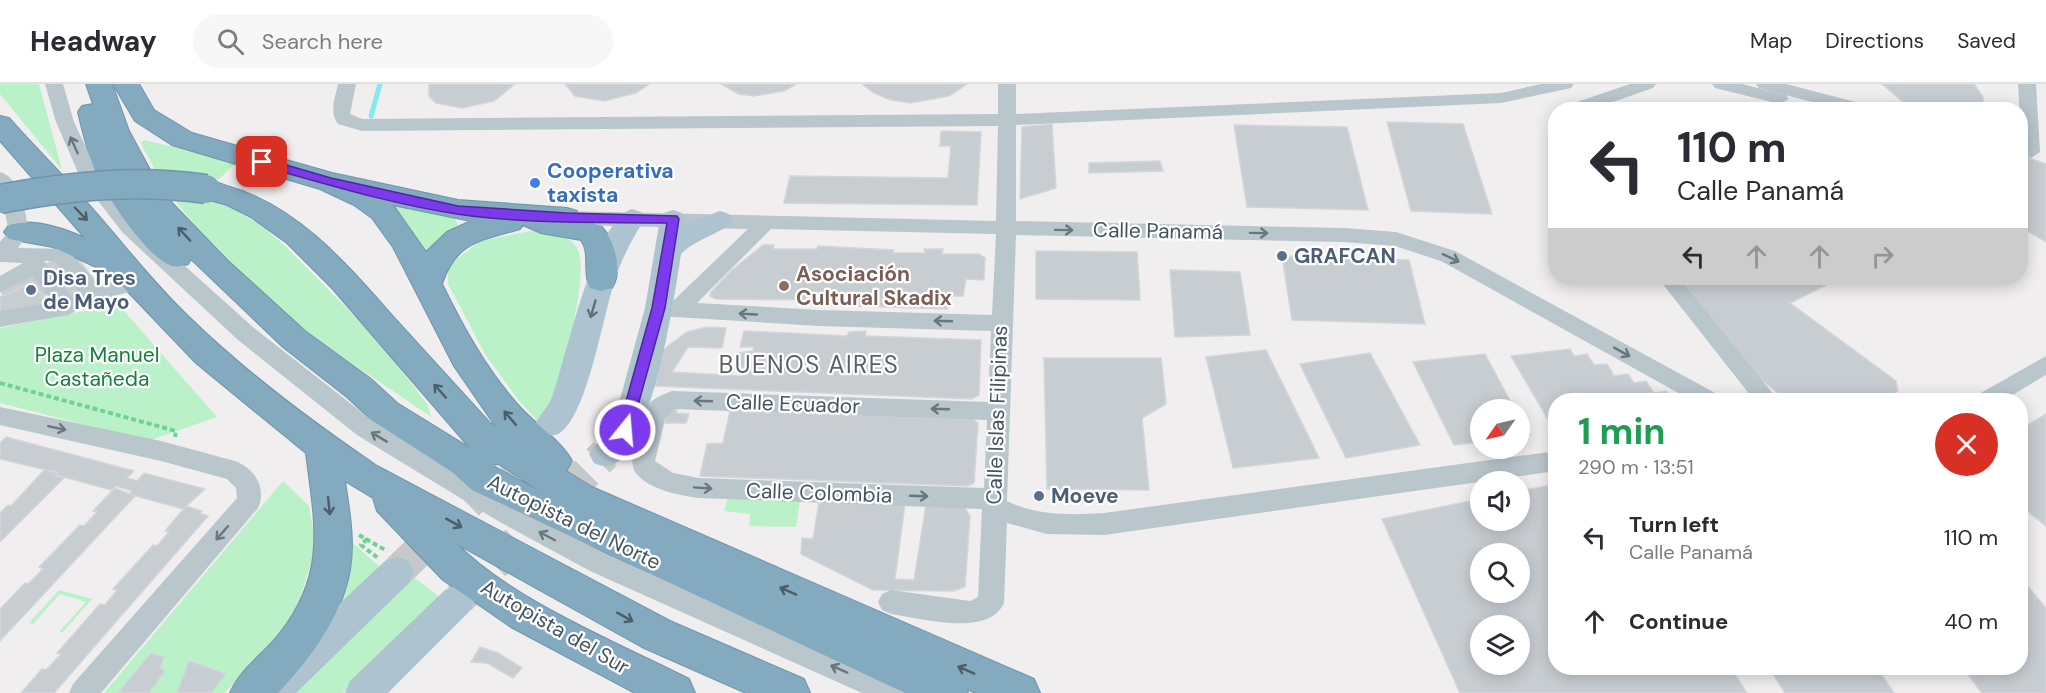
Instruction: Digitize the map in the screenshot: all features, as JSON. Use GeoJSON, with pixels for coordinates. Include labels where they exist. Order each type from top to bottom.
{"type":"FeatureCollection","features":[{"type":"Feature","properties":{"kind":"highway"},"geometry":{"type":"LineString","coordinates":[[84,84],[98,141],[112,182],[142,222],[268,338],[346,397],[385,412]]}},
{"type":"Feature","properties":{"kind":"highway","name":"Autopista del Norte"},"geometry":{"type":"LineString","coordinates":[[99,84],[116,131],[136,170],[180,231],[294,339],[359,388],[385,412],[472,448],[484,480],[527,502],[948,693]]}},
{"type":"Feature","properties":{"kind":"highway"},"geometry":{"type":"LineString","coordinates":[[126,84],[139,109],[171,134],[459,224],[531,222],[567,218]]}},
{"type":"Feature","properties":{"kind":"highway"},"geometry":{"type":"LineString","coordinates":[[0,124],[30,161],[88,222],[129,275],[232,373],[323,448],[365,476],[656,634],[790,693]]}},
{"type":"Feature","properties":{"kind":"highway"},"geometry":{"type":"LineString","coordinates":[[0,199],[124,182],[177,183],[237,198],[261,210],[297,236],[343,280],[472,448],[489,465],[623,531],[673,541]]}},
{"type":"Feature","properties":{"kind":"highway"},"geometry":{"type":"LineString","coordinates":[[330,182],[361,196],[384,213],[427,283],[464,355],[494,399],[522,432],[549,457],[590,487],[637,512],[673,541]]}},
{"type":"Feature","properties":{"kind":"highway"},"geometry":{"type":"LineString","coordinates":[[459,224],[567,218]]}},
{"type":"Feature","properties":{"kind":"highway"},"geometry":{"type":"LineString","coordinates":[[531,222],[570,225],[596,236],[602,253],[601,280]]}},
{"type":"Feature","properties":{"kind":"highway"},"geometry":{"type":"LineString","coordinates":[[427,283],[435,260],[459,224]]}},
{"type":"Feature","properties":{"kind":"highway"},"geometry":{"type":"LineString","coordinates":[[14,249],[59,238],[129,275]]}},
{"type":"Feature","properties":{"kind":"highway"},"geometry":{"type":"LineString","coordinates":[[250,693],[282,660],[313,616],[327,585],[334,551],[323,448]]}},
{"type":"Feature","properties":{"kind":"highway"},"geometry":{"type":"LineString","coordinates":[[472,448],[673,541],[1020,693]]}},
{"type":"Feature","properties":{"kind":"highway","name":"Autopista del Sur"},"geometry":{"type":"LineString","coordinates":[[365,476],[456,568],[525,615],[675,693]]}},
{"type":"Feature","properties":{"kind":"main road"},"geometry":{"type":"LineString","coordinates":[[550,424],[565,405],[601,280],[619,235],[632,218]]}},
{"type":"Feature","properties":{"kind":"main road"},"geometry":{"type":"LineString","coordinates":[[605,454],[625,430],[668,310],[668,251],[673,219]]}},
{"type":"Feature","properties":{"kind":"main road"},"geometry":{"type":"LineString","coordinates":[[668,251],[680,237],[691,230],[720,220]]}},
{"type":"Feature","properties":{"kind":"main road"},"geometry":{"type":"LineString","coordinates":[[270,693],[397,572]]}},
{"type":"Feature","properties":{"kind":"main road"},"geometry":{"type":"LineString","coordinates":[[363,693],[457,601]]}},
{"type":"Feature","properties":{"kind":"street"},"geometry":{"type":"LineString","coordinates":[[54,84],[65,122],[90,177],[129,227],[246,334],[365,428],[507,514],[599,563],[892,693]]}},
{"type":"Feature","properties":{"kind":"street"},"geometry":{"type":"LineString","coordinates":[[347,84],[340,114],[344,120],[362,125],[1006,123],[1501,98],[1565,84]]}},
{"type":"Feature","properties":{"kind":"street","name":"Calle Islas Filipinas"},"geometry":{"type":"LineString","coordinates":[[891,602],[972,614],[991,603],[1006,227],[1007,84]]}},
{"type":"Feature","properties":{"kind":"street"},"geometry":{"type":"LineString","coordinates":[[1594,102],[1647,84]]}},
{"type":"Feature","properties":{"kind":"street"},"geometry":{"type":"LineString","coordinates":[[1721,84],[1790,102]]}},
{"type":"Feature","properties":{"kind":"street"},"geometry":{"type":"LineString","coordinates":[[1765,84],[1834,102]]}},
{"type":"Feature","properties":{"kind":"street"},"geometry":{"type":"LineString","coordinates":[[2027,84],[2033,153]]}},
{"type":"Feature","properties":{"kind":"street"},"geometry":{"type":"LineString","coordinates":[[0,178],[10,192],[14,249],[0,285]]}},
{"type":"Feature","properties":{"kind":"street","name":"Calle Panamá"},"geometry":{"type":"LineString","coordinates":[[567,218],[768,220],[1344,235],[1396,239],[1448,256],[1696,393]]}},
{"type":"Feature","properties":{"kind":"street"},"geometry":{"type":"LineString","coordinates":[[668,310],[768,220]]}},
{"type":"Feature","properties":{"kind":"street"},"geometry":{"type":"LineString","coordinates":[[14,249],[60,254],[93,294]]}},
{"type":"Feature","properties":{"kind":"street"},"geometry":{"type":"LineString","coordinates":[[14,249],[68,307]]}},
{"type":"Feature","properties":{"kind":"street"},"geometry":{"type":"LineString","coordinates":[[0,319],[68,307],[129,275]]}},
{"type":"Feature","properties":{"kind":"street"},"geometry":{"type":"LineString","coordinates":[[1674,285],[1761,393]]}},
{"type":"Feature","properties":{"kind":"street"},"geometry":{"type":"LineString","coordinates":[[668,310],[1001,323]]}},
{"type":"Feature","properties":{"kind":"street"},"geometry":{"type":"LineString","coordinates":[[1998,393],[2046,364]]}},
{"type":"Feature","properties":{"kind":"street","name":"Calle Ecuador"},"geometry":{"type":"LineString","coordinates":[[648,471],[643,464],[656,410],[663,402],[672,400],[998,411]]}},
{"type":"Feature","properties":{"kind":"street"},"geometry":{"type":"LineString","coordinates":[[0,416],[161,451],[235,471],[248,484],[249,501],[83,693]]}},
{"type":"Feature","properties":{"kind":"street"},"geometry":{"type":"LineString","coordinates":[[994,502],[1008,514],[1045,525],[1104,524],[1548,462]]}},
{"type":"Feature","properties":{"kind":"street","name":"Calle Colombia"},"geometry":{"type":"LineString","coordinates":[[648,471],[674,484],[699,488],[994,502]]}},
{"type":"Feature","properties":{"kind":"path"},"geometry":{"type":"LineString","coordinates":[[0,383],[176,431],[174,446]]}},
{"type":"Feature","properties":{"kind":"green space"},"geometry":{"type":"Polygon","coordinates":[[[0,84],[39,84],[62,170],[0,94],[0,84]]]}},
{"type":"Feature","properties":{"kind":"green space"},"geometry":{"type":"Polygon","coordinates":[[[144,140],[237,162],[219,179],[156,171],[142,146],[141,142],[144,140]]]}},
{"type":"Feature","properties":{"kind":"green space"},"geometry":{"type":"Polygon","coordinates":[[[169,193],[197,196],[231,208],[258,223],[283,244],[379,341],[428,405],[431,417],[294,322],[219,253],[169,193]]]}},
{"type":"Feature","properties":{"kind":"green space"},"geometry":{"type":"Polygon","coordinates":[[[379,199],[454,217],[458,225],[454,235],[423,264],[379,199]]]}},
{"type":"Feature","properties":{"kind":"green space"},"geometry":{"type":"Polygon","coordinates":[[[531,231],[557,234],[569,239],[577,248],[580,260],[578,300],[568,347],[550,405],[539,422],[519,401],[485,354],[448,284],[448,266],[480,241],[531,231]]]}},
{"type":"Feature","properties":{"kind":"green space","name":"Plaza Manuel Castañeda"},"geometry":{"type":"Polygon","coordinates":[[[118,304],[217,417],[148,441],[0,403],[0,328],[118,304]]]}},
{"type":"Feature","properties":{"kind":"green space"},"geometry":{"type":"Polygon","coordinates":[[[283,481],[309,506],[316,546],[293,623],[224,693],[104,693],[283,481]]]}},
{"type":"Feature","properties":{"kind":"green space"},"geometry":{"type":"Polygon","coordinates":[[[728,497],[800,501],[796,527],[749,526],[750,514],[724,511],[728,497]]]}},
{"type":"Feature","properties":{"kind":"green space"},"geometry":{"type":"Polygon","coordinates":[[[345,536],[387,573],[300,650],[345,536]]]}},
{"type":"Feature","properties":{"kind":"green space"},"geometry":{"type":"Polygon","coordinates":[[[412,576],[440,597],[343,693],[291,693],[412,576]]]}},
{"type":"Feature","properties":{"kind":"green space"},"geometry":{"type":"Polygon","coordinates":[[[59,590],[92,599],[62,633],[59,632],[86,602],[60,594],[33,624],[29,623],[59,590]]]}},
{"type":"Feature","properties":{"kind":"building"},"geometry":{"type":"Polygon","coordinates":[[[429,84],[515,84],[494,101],[462,108],[436,103],[429,96],[429,84]]]}},
{"type":"Feature","properties":{"kind":"building"},"geometry":{"type":"Polygon","coordinates":[[[565,84],[649,84],[636,93],[604,101],[575,96],[565,84]]]}},
{"type":"Feature","properties":{"kind":"building"},"geometry":{"type":"Polygon","coordinates":[[[721,84],[796,84],[784,91],[754,96],[739,94],[721,84]]]}},
{"type":"Feature","properties":{"kind":"building"},"geometry":{"type":"Polygon","coordinates":[[[862,84],[967,84],[949,96],[910,103],[891,100],[874,93],[862,84]]]}},
{"type":"Feature","properties":{"kind":"building"},"geometry":{"type":"Polygon","coordinates":[[[1882,84],[1974,84],[1983,97],[1983,102],[1903,102],[1882,84]]]}},
{"type":"Feature","properties":{"kind":"building"},"geometry":{"type":"Polygon","coordinates":[[[1387,122],[1463,124],[1492,214],[1411,211],[1387,122]]]}},
{"type":"Feature","properties":{"kind":"building"},"geometry":{"type":"Polygon","coordinates":[[[1052,124],[1056,188],[1020,199],[1022,127],[1052,124]]]}},
{"type":"Feature","properties":{"kind":"building"},"geometry":{"type":"Polygon","coordinates":[[[1234,125],[1347,127],[1368,210],[1247,207],[1234,125]]]}},
{"type":"Feature","properties":{"kind":"building"},"geometry":{"type":"Polygon","coordinates":[[[941,131],[981,132],[977,205],[784,203],[790,176],[948,178],[951,146],[940,146],[941,131]]]}},
{"type":"Feature","properties":{"kind":"building"},"geometry":{"type":"Polygon","coordinates":[[[2028,158],[2046,164],[2046,242],[2028,231],[2028,158]]]}},
{"type":"Feature","properties":{"kind":"building"},"geometry":{"type":"Polygon","coordinates":[[[1160,161],[1163,171],[1089,173],[1089,163],[1160,161]]]}},
{"type":"Feature","properties":{"kind":"building"},"geometry":{"type":"Polygon","coordinates":[[[763,245],[774,245],[773,249],[817,249],[818,246],[894,250],[893,253],[925,253],[924,249],[943,249],[942,254],[979,254],[985,258],[984,280],[966,279],[963,296],[950,296],[947,309],[828,305],[829,300],[716,299],[710,296],[711,292],[731,271],[763,245]]]}},
{"type":"Feature","properties":{"kind":"building"},"geometry":{"type":"Polygon","coordinates":[[[71,250],[99,285],[59,305],[50,293],[12,311],[0,290],[71,250]]]}},
{"type":"Feature","properties":{"kind":"building"},"geometry":{"type":"Polygon","coordinates":[[[1036,251],[1137,252],[1140,300],[1036,299],[1036,251]]]}},
{"type":"Feature","properties":{"kind":"building"},"geometry":{"type":"Polygon","coordinates":[[[1282,256],[1409,260],[1425,324],[1292,320],[1282,256]]]}},
{"type":"Feature","properties":{"kind":"building"},"geometry":{"type":"Polygon","coordinates":[[[1170,270],[1240,272],[1250,335],[1175,337],[1170,270]]]}},
{"type":"Feature","properties":{"kind":"building"},"geometry":{"type":"Polygon","coordinates":[[[32,282],[47,301],[45,307],[0,312],[0,297],[32,282]]]}},
{"type":"Feature","properties":{"kind":"building"},"geometry":{"type":"Polygon","coordinates":[[[1683,285],[1826,285],[1790,303],[1896,381],[1898,391],[1894,393],[1778,393],[1749,370],[1683,285]]]}},
{"type":"Feature","properties":{"kind":"building"},"geometry":{"type":"Polygon","coordinates":[[[707,327],[726,328],[722,348],[688,347],[672,372],[741,376],[743,367],[735,368],[738,353],[753,351],[754,347],[740,347],[744,331],[847,336],[849,332],[866,331],[865,336],[981,340],[979,395],[971,399],[655,386],[663,350],[687,332],[707,327]]]}},
{"type":"Feature","properties":{"kind":"building"},"geometry":{"type":"Polygon","coordinates":[[[1570,349],[1574,356],[1587,354],[1594,365],[1607,364],[1614,376],[1628,374],[1634,383],[1646,381],[1654,393],[1548,393],[1548,420],[1511,356],[1570,349]]]}},
{"type":"Feature","properties":{"kind":"building"},"geometry":{"type":"Polygon","coordinates":[[[1266,350],[1319,458],[1233,468],[1206,357],[1266,350]]]}},
{"type":"Feature","properties":{"kind":"building"},"geometry":{"type":"Polygon","coordinates":[[[1370,353],[1420,445],[1346,458],[1300,364],[1370,353]]]}},
{"type":"Feature","properties":{"kind":"building"},"geometry":{"type":"Polygon","coordinates":[[[1485,354],[1509,399],[1470,399],[1470,443],[1454,445],[1413,362],[1485,354]]]}},
{"type":"Feature","properties":{"kind":"building"},"geometry":{"type":"Polygon","coordinates":[[[1044,358],[1161,358],[1166,404],[1142,418],[1149,490],[1047,489],[1044,358]]]}},
{"type":"Feature","properties":{"kind":"building"},"geometry":{"type":"Polygon","coordinates":[[[668,409],[677,409],[676,413],[689,414],[686,423],[665,423],[668,409]]]}},
{"type":"Feature","properties":{"kind":"building"},"geometry":{"type":"Polygon","coordinates":[[[730,411],[973,419],[978,423],[974,483],[967,486],[700,476],[707,444],[723,443],[730,411]]]}},
{"type":"Feature","properties":{"kind":"building"},"geometry":{"type":"Polygon","coordinates":[[[2046,414],[2046,526],[2028,511],[2028,425],[2046,414]]]}},
{"type":"Feature","properties":{"kind":"building"},"geometry":{"type":"Polygon","coordinates":[[[6,437],[134,471],[127,478],[137,481],[144,473],[205,489],[183,509],[129,494],[132,491],[116,486],[111,490],[57,475],[59,473],[0,459],[0,443],[6,437]]]}},
{"type":"Feature","properties":{"kind":"building"},"geometry":{"type":"Polygon","coordinates":[[[44,470],[58,473],[55,476],[64,478],[0,542],[0,513],[8,505],[11,506],[44,470]]]}},
{"type":"Feature","properties":{"kind":"building"},"geometry":{"type":"Polygon","coordinates":[[[1548,486],[1548,675],[1735,675],[1747,693],[1460,693],[1382,519],[1470,501],[1470,531],[1530,531],[1530,489],[1548,486]]]}},
{"type":"Feature","properties":{"kind":"building"},"geometry":{"type":"Polygon","coordinates":[[[115,488],[135,496],[0,641],[0,609],[25,583],[28,584],[43,569],[39,567],[80,525],[84,526],[97,512],[93,511],[115,488]]]}},
{"type":"Feature","properties":{"kind":"building"},"geometry":{"type":"Polygon","coordinates":[[[819,502],[905,504],[895,579],[914,580],[926,505],[964,507],[970,516],[965,587],[953,591],[873,590],[801,554],[802,538],[813,539],[819,502]]]}},
{"type":"Feature","properties":{"kind":"building"},"geometry":{"type":"Polygon","coordinates":[[[186,506],[202,511],[200,513],[208,516],[54,693],[21,693],[42,669],[46,670],[61,654],[57,653],[100,604],[105,605],[117,590],[113,589],[153,545],[157,546],[169,532],[165,531],[186,506]]]}},
{"type":"Feature","properties":{"kind":"building"},"geometry":{"type":"Polygon","coordinates":[[[2028,587],[2046,608],[2046,693],[1982,693],[1968,675],[2028,675],[2028,587]]]}},
{"type":"Feature","properties":{"kind":"building"},"geometry":{"type":"Polygon","coordinates":[[[480,647],[498,653],[522,668],[513,678],[487,663],[471,662],[480,647]]]}},
{"type":"Feature","properties":{"kind":"building"},"geometry":{"type":"Polygon","coordinates":[[[151,653],[164,657],[160,668],[165,671],[149,693],[118,693],[151,653]]]}},
{"type":"Feature","properties":{"kind":"building"},"geometry":{"type":"Polygon","coordinates":[[[189,661],[226,674],[211,693],[177,693],[189,661]]]}},
{"type":"Feature","properties":{"kind":"building"},"geometry":{"type":"Polygon","coordinates":[[[1773,675],[1882,675],[1894,693],[1785,693],[1773,675]]]}},
{"type":"Feature","properties":{"kind":"waterway"},"geometry":{"type":"LineString","coordinates":[[371,116],[380,84]]}},
{"type":"Feature","properties":{"kind":"tunnel"},"geometry":{"type":"LineString","coordinates":[[397,572],[533,440]]}},
{"type":"Feature","properties":{"kind":"tunnel"},"geometry":{"type":"LineString","coordinates":[[459,599],[605,454]]}},
{"type":"Feature","properties":{"kind":"place","name":"Cooperativa taxista"},"geometry":{"type":"Point","coordinates":[535,183]}},
{"type":"Feature","properties":{"kind":"place","name":"GRAFCAN"},"geometry":{"type":"Point","coordinates":[1282,256]}},
{"type":"Feature","properties":{"kind":"place","name":"Asociación Cultural Skadix"},"geometry":{"type":"Point","coordinates":[784,286]}},
{"type":"Feature","properties":{"kind":"place","name":"Disa Tres de Mayo"},"geometry":{"type":"Point","coordinates":[31,290]}},
{"type":"Feature","properties":{"kind":"place","name":"Moeve"},"geometry":{"type":"Point","coordinates":[1039,496]}},
{"type":"Feature","properties":{"kind":"district","name":"BUENOS AIRES"},"geometry":{"type":"Point","coordinates":[809,365]}},
{"type":"Feature","properties":{"kind":"route"},"geometry":{"type":"LineString","coordinates":[[262,162],[330,182],[358,186],[458,210],[567,218],[673,219],[659,308],[625,430]]}}]}
